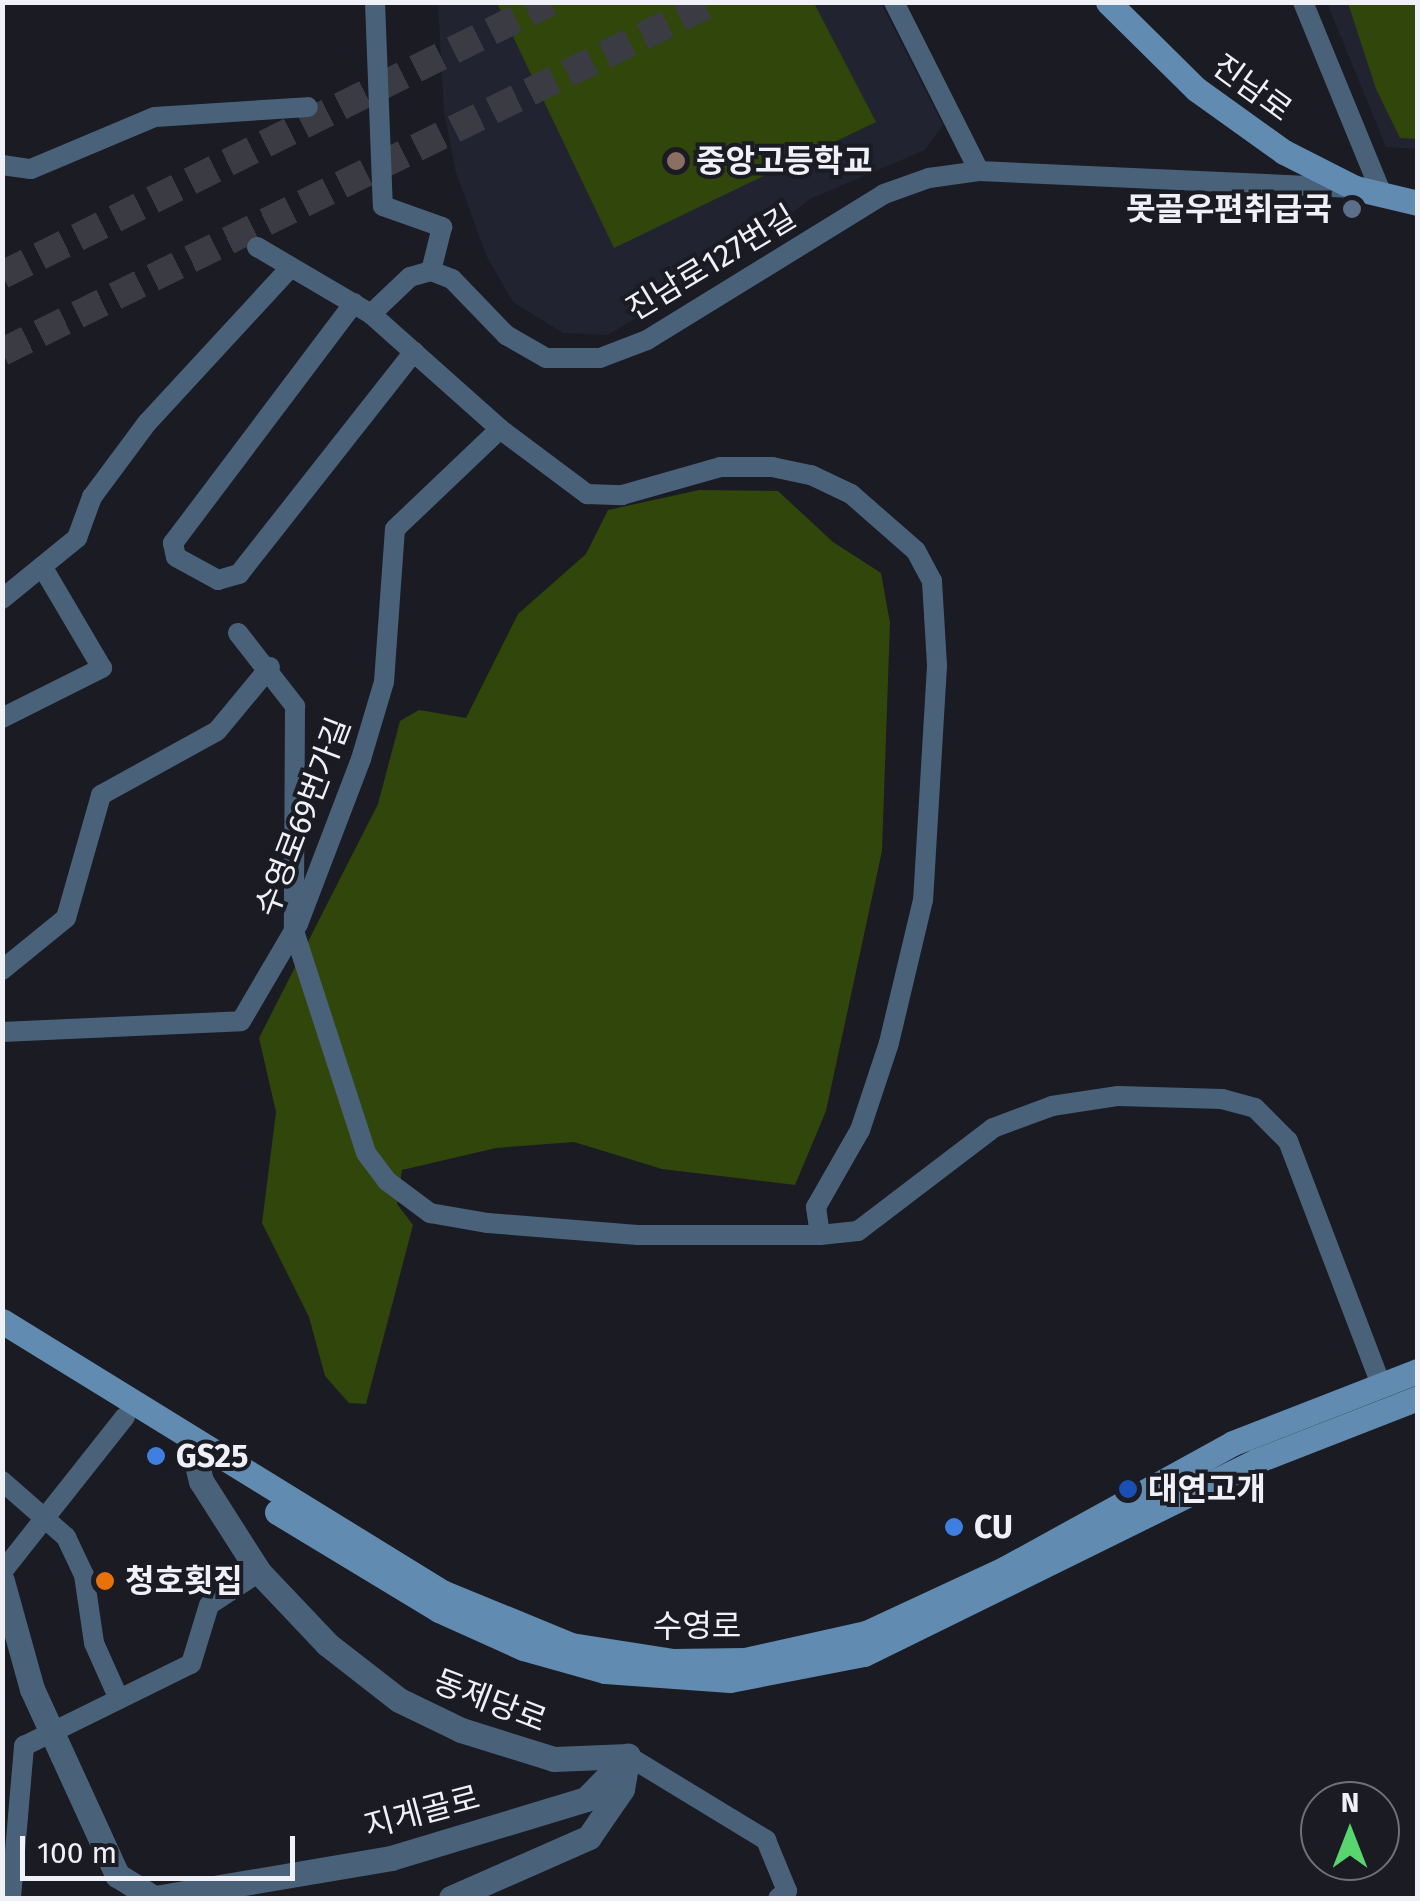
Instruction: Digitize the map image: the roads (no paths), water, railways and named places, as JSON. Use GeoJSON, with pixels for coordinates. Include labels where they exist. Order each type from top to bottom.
{"type":"FeatureCollection","features":[{"type":"Feature","properties":{"kind":"main road","name":"진남로"},"geometry":{"type":"LineString","coordinates":[[1108,2],[1196,89],[1284,152],[1368,190],[1418,203]]}},
{"type":"Feature","properties":{"kind":"main road","name":"수영로"},"geometry":{"type":"LineString","coordinates":[[2,1321],[396,1586],[523,1648],[605,1671],[730,1680],[864,1654],[1256,1460],[1418,1398]]}},
{"type":"Feature","properties":{"kind":"main road","name":"수영로"},"geometry":{"type":"LineString","coordinates":[[2,1339],[124,1417],[199,1454],[494,1617],[610,1654],[732,1661],[806,1650],[894,1621],[1092,1524],[1233,1442],[1380,1382],[1418,1371]]}},
{"type":"Feature","properties":{"kind":"street"},"geometry":{"type":"LineString","coordinates":[[375,2],[383,206],[442,227],[431,272],[410,277],[363,308],[173,543],[176,557],[218,580],[239,574],[414,352]]}},
{"type":"Feature","properties":{"kind":"street"},"geometry":{"type":"LineString","coordinates":[[894,2],[979,171]]}},
{"type":"Feature","properties":{"kind":"street","name":"진남로"},"geometry":{"type":"LineString","coordinates":[[1303,2],[1368,190]]}},
{"type":"Feature","properties":{"kind":"street"},"geometry":{"type":"LineString","coordinates":[[2,165],[31,169],[155,117],[308,107]]}},
{"type":"Feature","properties":{"kind":"street","name":"진남로127번길"},"geometry":{"type":"LineString","coordinates":[[431,272],[452,279],[506,335],[546,358],[600,358],[647,340],[884,194],[929,178],[979,171],[1368,190]]}},
{"type":"Feature","properties":{"kind":"street"},"geometry":{"type":"LineString","coordinates":[[258,247],[363,308],[500,429],[587,494],[622,496],[720,467],[811,475],[851,494],[916,550],[932,582],[938,666],[923,900],[889,1043],[860,1130],[816,1207],[820,1235]]}},
{"type":"Feature","properties":{"kind":"street"},"geometry":{"type":"LineString","coordinates":[[2,600],[86,527],[92,497],[147,423],[291,266]]}},
{"type":"Feature","properties":{"kind":"street","name":"수영로69번가길"},"geometry":{"type":"LineString","coordinates":[[2,1032],[240,1021],[294,931],[384,682],[395,529],[500,429]]}},
{"type":"Feature","properties":{"kind":"street"},"geometry":{"type":"LineString","coordinates":[[2,718],[102,668],[42,566]]}},
{"type":"Feature","properties":{"kind":"street"},"geometry":{"type":"LineString","coordinates":[[238,633],[270,667],[296,706],[294,931],[366,1153],[387,1181],[430,1212],[638,1235],[858,1232],[993,1128],[1052,1106],[1152,1094],[1222,1099],[1255,1108],[1288,1140],[1380,1382]]}},
{"type":"Feature","properties":{"kind":"street"},"geometry":{"type":"LineString","coordinates":[[2,970],[66,918],[100,795],[217,731],[270,667]]}},
{"type":"Feature","properties":{"kind":"street"},"geometry":{"type":"LineString","coordinates":[[2,1572],[124,1417]]}},
{"type":"Feature","properties":{"kind":"street","name":"동제당로"},"geometry":{"type":"LineString","coordinates":[[199,1454],[200,1481],[259,1572],[327,1644],[399,1700],[461,1730],[554,1760],[628,1756]]}},
{"type":"Feature","properties":{"kind":"street"},"geometry":{"type":"LineString","coordinates":[[2,1481],[66,1538],[84,1575],[94,1643],[118,1697]]}},
{"type":"Feature","properties":{"kind":"street"},"geometry":{"type":"LineString","coordinates":[[11,1898],[24,1746],[192,1664],[209,1606],[259,1572]]}},
{"type":"Feature","properties":{"kind":"street","name":"지게골로"},"geometry":{"type":"LineString","coordinates":[[2,1581],[32,1689],[117,1875],[155,1898],[391,1858],[586,1799],[628,1756]]}},
{"type":"Feature","properties":{"kind":"street"},"geometry":{"type":"LineString","coordinates":[[452,1898],[589,1837],[622,1789],[628,1756],[766,1840],[788,1891],[778,1898]]}},
{"type":"Feature","properties":{"kind":"tunnel"},"geometry":{"type":"LineString","coordinates":[[2,275],[550,2]]}},
{"type":"Feature","properties":{"kind":"tunnel"},"geometry":{"type":"LineString","coordinates":[[2,352],[712,2]]}},
{"type":"Feature","properties":{"kind":"place","name":"중앙고등학교"},"geometry":{"type":"Point","coordinates":[676,161]}},
{"type":"Feature","properties":{"kind":"place","name":"못골우편취급국"},"geometry":{"type":"Point","coordinates":[1352,209]}},
{"type":"Feature","properties":{"kind":"place","name":"GS25"},"geometry":{"type":"Point","coordinates":[156,1456]}},
{"type":"Feature","properties":{"kind":"place","name":"대연고개"},"geometry":{"type":"Point","coordinates":[1128,1489]}},
{"type":"Feature","properties":{"kind":"place","name":"CU"},"geometry":{"type":"Point","coordinates":[954,1527]}},
{"type":"Feature","properties":{"kind":"place","name":"청호횟집"},"geometry":{"type":"Point","coordinates":[105,1581]}}]}
